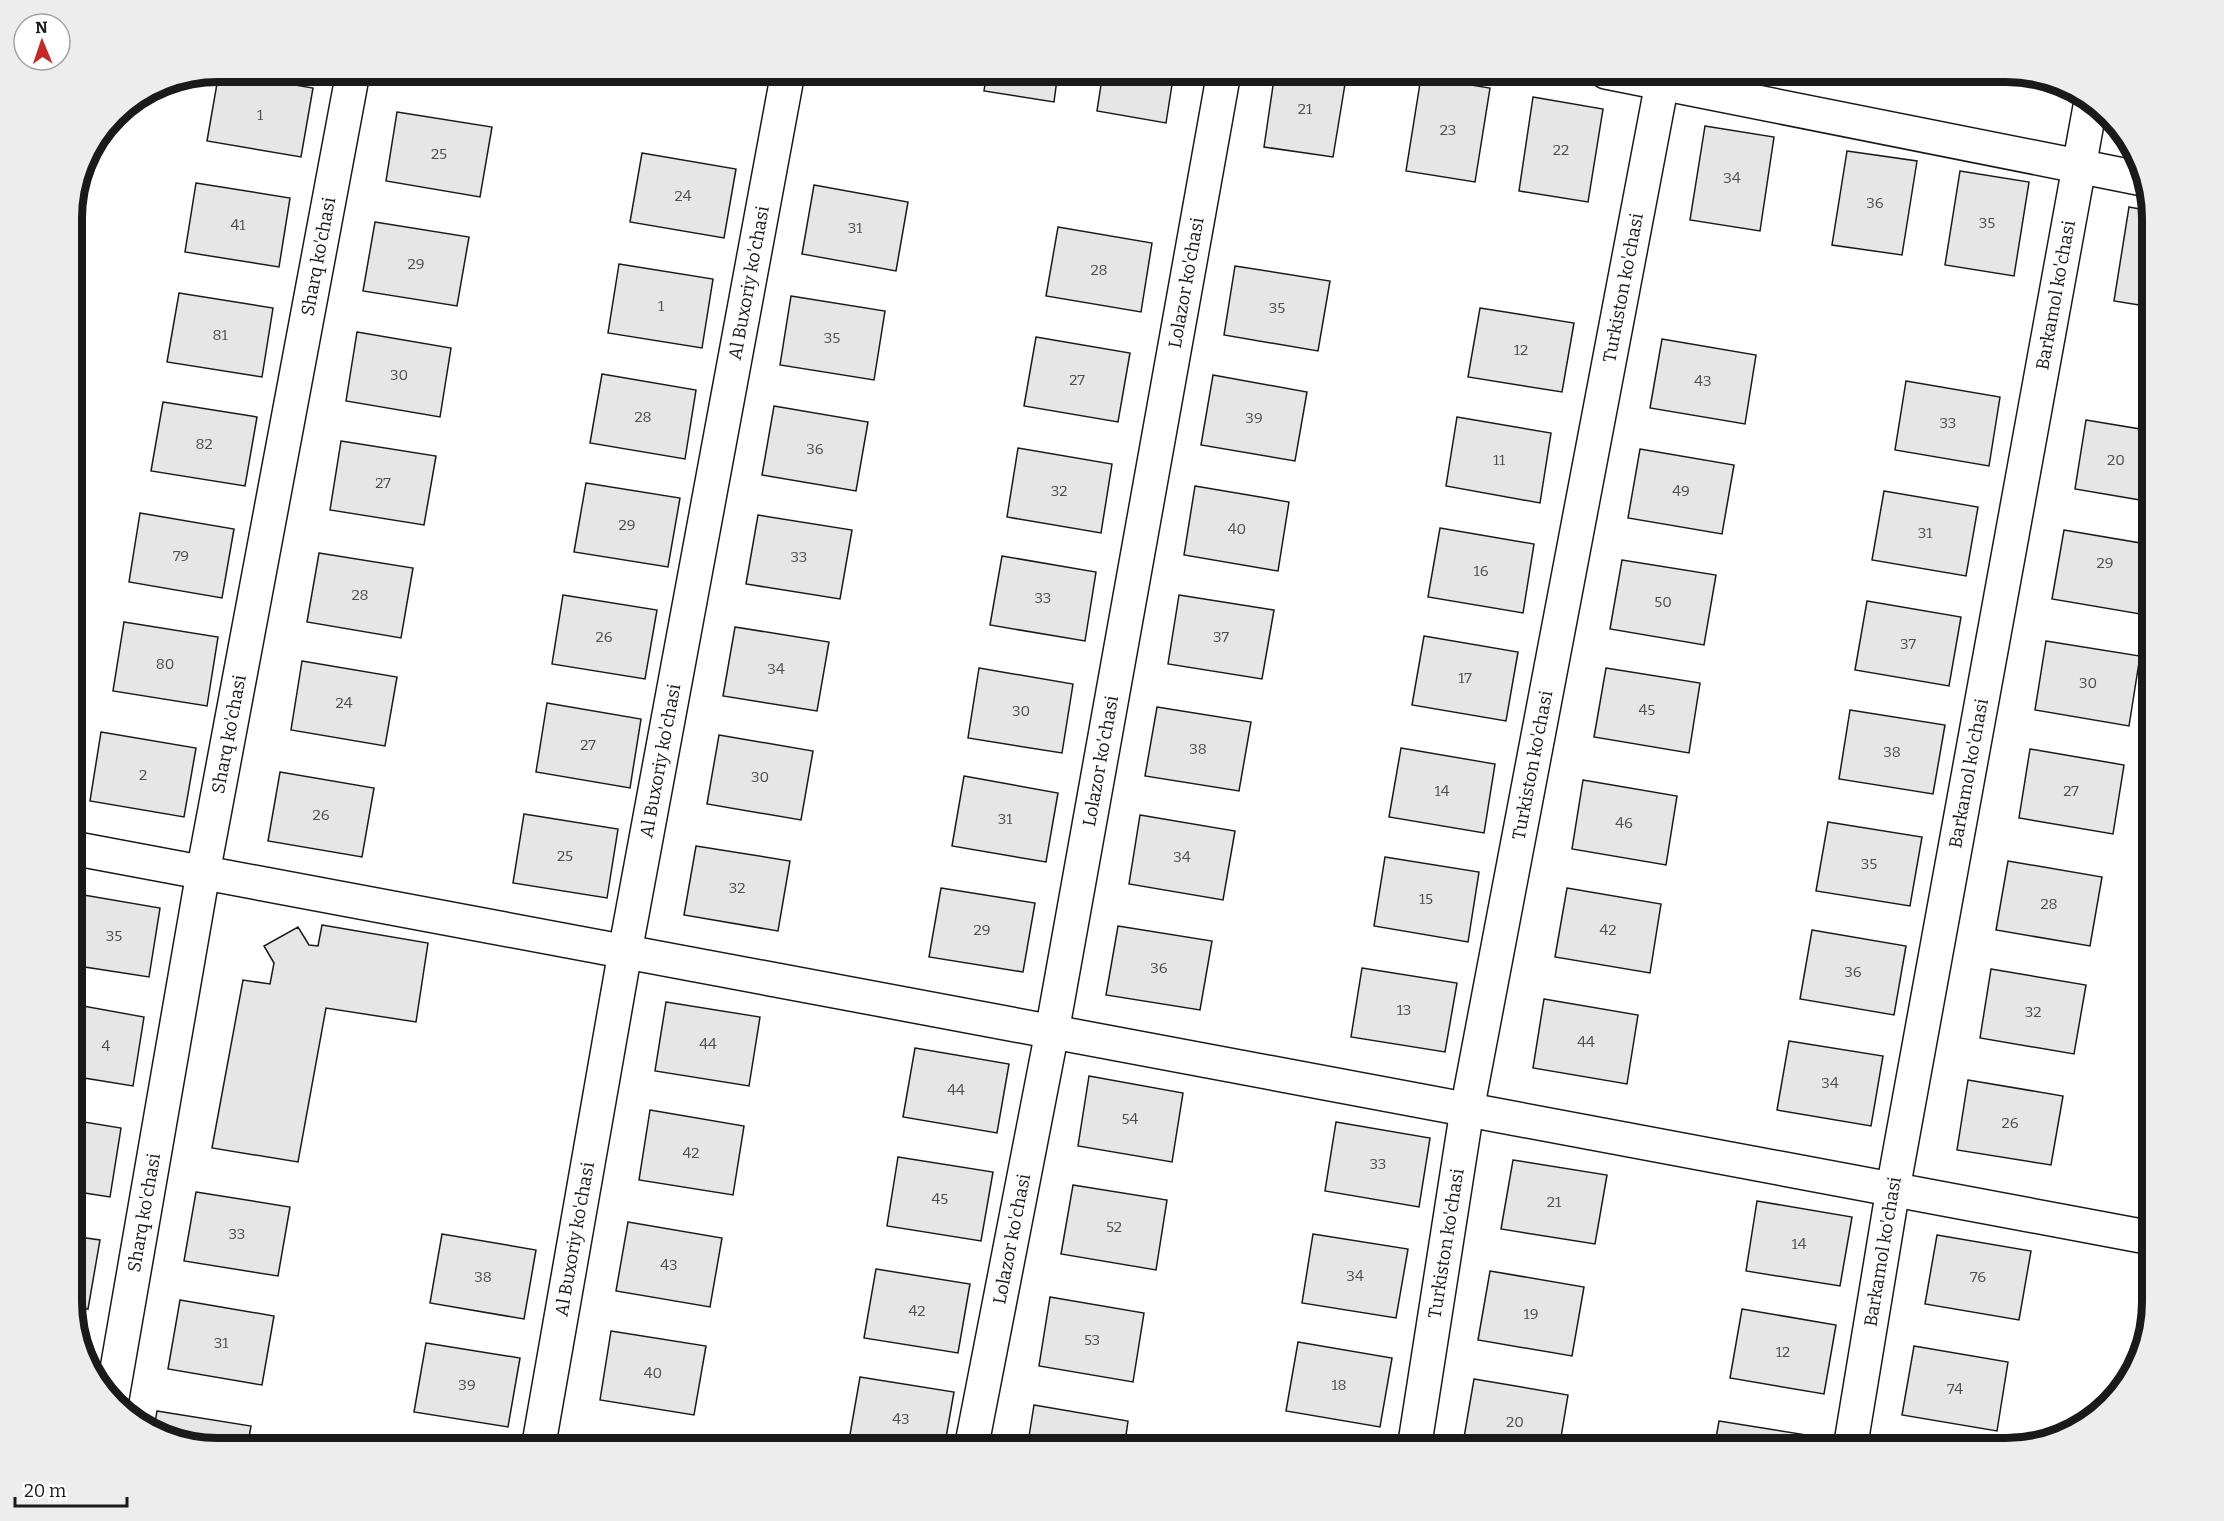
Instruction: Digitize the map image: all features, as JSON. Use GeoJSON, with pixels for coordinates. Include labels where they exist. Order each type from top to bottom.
{"type":"FeatureCollection","features":[{"type":"Feature","properties":{"kind":"street","name":"Sharq ko'chasi"},"geometry":{"type":"LineString","coordinates":[[114,1388],[203,873],[351,82]]}},
{"type":"Feature","properties":{"kind":"street","name":"Al Buxoriy ko'chasi"},"geometry":{"type":"LineString","coordinates":[[540,1438],[625,952],[786,82]]}},
{"type":"Feature","properties":{"kind":"street","name":"Lolazor ko'chasi"},"geometry":{"type":"LineString","coordinates":[[973,1438],[1052,1032],[1222,82]]}},
{"type":"Feature","properties":{"kind":"street"},"geometry":{"type":"LineString","coordinates":[[1657,82],[2134,177]]}},
{"type":"Feature","properties":{"kind":"street","name":"Turkiston ko'chasi"},"geometry":{"type":"LineString","coordinates":[[1416,1438],[1467,1110],[1662,83]]}},
{"type":"Feature","properties":{"kind":"street","name":"Barkamol ko'chasi"},"geometry":{"type":"LineString","coordinates":[[1852,1438],[1893,1189],[2089,111]]}},
{"type":"Feature","properties":{"kind":"street"},"geometry":{"type":"LineString","coordinates":[[83,850],[2142,1236]]}},
{"type":"Feature","properties":{"kind":"building"},"geometry":{"type":"Polygon","coordinates":[[[217,82],[278,82],[313,88],[301,157],[207,141],[217,82]]]}},
{"type":"Feature","properties":{"kind":"building"},"geometry":{"type":"Polygon","coordinates":[[[985,82],[1057,82],[1054,102],[984,91],[985,82]]]}},
{"type":"Feature","properties":{"kind":"building"},"geometry":{"type":"Polygon","coordinates":[[[1101,82],[1172,82],[1166,123],[1097,111],[1101,82]]]}},
{"type":"Feature","properties":{"kind":"building"},"geometry":{"type":"Polygon","coordinates":[[[1274,82],[1345,82],[1333,157],[1264,147],[1274,82]]]}},
{"type":"Feature","properties":{"kind":"building"},"geometry":{"type":"Polygon","coordinates":[[[1420,82],[1452,82],[1490,88],[1475,182],[1406,171],[1420,82]]]}},
{"type":"Feature","properties":{"kind":"building"},"geometry":{"type":"Polygon","coordinates":[[[1533,97],[1603,109],[1588,202],[1519,191],[1533,97]]]}},
{"type":"Feature","properties":{"kind":"building"},"geometry":{"type":"Polygon","coordinates":[[[397,112],[492,127],[480,197],[386,181],[397,112]]]}},
{"type":"Feature","properties":{"kind":"building"},"geometry":{"type":"Polygon","coordinates":[[[1705,126],[1774,137],[1760,231],[1690,220],[1705,126]]]}},
{"type":"Feature","properties":{"kind":"building"},"geometry":{"type":"Polygon","coordinates":[[[1847,151],[1917,161],[1902,255],[1832,245],[1847,151]]]}},
{"type":"Feature","properties":{"kind":"building"},"geometry":{"type":"Polygon","coordinates":[[[642,153],[736,169],[724,238],[630,222],[642,153]]]}},
{"type":"Feature","properties":{"kind":"building"},"geometry":{"type":"Polygon","coordinates":[[[1960,171],[2029,182],[2014,276],[1945,265],[1960,171]]]}},
{"type":"Feature","properties":{"kind":"building"},"geometry":{"type":"Polygon","coordinates":[[[196,183],[290,198],[279,267],[185,252],[196,183]]]}},
{"type":"Feature","properties":{"kind":"building"},"geometry":{"type":"Polygon","coordinates":[[[814,185],[908,202],[896,271],[802,254],[814,185]]]}},
{"type":"Feature","properties":{"kind":"building"},"geometry":{"type":"Polygon","coordinates":[[[2129,207],[2141,209],[2142,305],[2114,301],[2129,207]]]}},
{"type":"Feature","properties":{"kind":"building"},"geometry":{"type":"Polygon","coordinates":[[[375,222],[469,237],[457,306],[363,291],[375,222]]]}},
{"type":"Feature","properties":{"kind":"building"},"geometry":{"type":"Polygon","coordinates":[[[1058,227],[1152,243],[1141,312],[1046,296],[1058,227]]]}},
{"type":"Feature","properties":{"kind":"building"},"geometry":{"type":"Polygon","coordinates":[[[619,264],[713,279],[702,348],[608,333],[619,264]]]}},
{"type":"Feature","properties":{"kind":"building"},"geometry":{"type":"Polygon","coordinates":[[[1235,266],[1330,281],[1318,351],[1224,335],[1235,266]]]}},
{"type":"Feature","properties":{"kind":"building"},"geometry":{"type":"Polygon","coordinates":[[[179,293],[273,308],[262,377],[167,362],[179,293]]]}},
{"type":"Feature","properties":{"kind":"building"},"geometry":{"type":"Polygon","coordinates":[[[791,296],[885,311],[874,380],[780,365],[791,296]]]}},
{"type":"Feature","properties":{"kind":"building"},"geometry":{"type":"Polygon","coordinates":[[[1480,308],[1574,323],[1562,392],[1468,377],[1480,308]]]}},
{"type":"Feature","properties":{"kind":"building"},"geometry":{"type":"Polygon","coordinates":[[[357,332],[451,348],[440,417],[346,401],[357,332]]]}},
{"type":"Feature","properties":{"kind":"building"},"geometry":{"type":"Polygon","coordinates":[[[1036,337],[1130,353],[1118,422],[1024,406],[1036,337]]]}},
{"type":"Feature","properties":{"kind":"building"},"geometry":{"type":"Polygon","coordinates":[[[1662,339],[1756,355],[1745,424],[1650,408],[1662,339]]]}},
{"type":"Feature","properties":{"kind":"building"},"geometry":{"type":"Polygon","coordinates":[[[602,374],[696,390],[685,459],[590,443],[602,374]]]}},
{"type":"Feature","properties":{"kind":"building"},"geometry":{"type":"Polygon","coordinates":[[[1213,375],[1307,392],[1295,461],[1201,445],[1213,375]]]}},
{"type":"Feature","properties":{"kind":"building"},"geometry":{"type":"Polygon","coordinates":[[[1906,381],[2000,397],[1989,466],[1895,450],[1906,381]]]}},
{"type":"Feature","properties":{"kind":"building"},"geometry":{"type":"Polygon","coordinates":[[[163,402],[257,417],[245,486],[151,471],[163,402]]]}},
{"type":"Feature","properties":{"kind":"building"},"geometry":{"type":"Polygon","coordinates":[[[774,406],[868,422],[856,491],[762,475],[774,406]]]}},
{"type":"Feature","properties":{"kind":"building"},"geometry":{"type":"Polygon","coordinates":[[[1457,417],[1551,433],[1540,503],[1446,486],[1457,417]]]}},
{"type":"Feature","properties":{"kind":"building"},"geometry":{"type":"Polygon","coordinates":[[[2086,420],[2142,429],[2142,500],[2075,489],[2086,420]]]}},
{"type":"Feature","properties":{"kind":"building"},"geometry":{"type":"Polygon","coordinates":[[[341,441],[436,456],[424,525],[330,510],[341,441]]]}},
{"type":"Feature","properties":{"kind":"building"},"geometry":{"type":"Polygon","coordinates":[[[1018,448],[1112,464],[1101,533],[1007,517],[1018,448]]]}},
{"type":"Feature","properties":{"kind":"building"},"geometry":{"type":"Polygon","coordinates":[[[1640,449],[1734,465],[1722,534],[1628,518],[1640,449]]]}},
{"type":"Feature","properties":{"kind":"building"},"geometry":{"type":"Polygon","coordinates":[[[586,483],[680,498],[668,567],[574,552],[586,483]]]}},
{"type":"Feature","properties":{"kind":"building"},"geometry":{"type":"Polygon","coordinates":[[[1195,486],[1289,502],[1278,571],[1184,555],[1195,486]]]}},
{"type":"Feature","properties":{"kind":"building"},"geometry":{"type":"Polygon","coordinates":[[[1884,491],[1978,507],[1966,576],[1872,560],[1884,491]]]}},
{"type":"Feature","properties":{"kind":"building"},"geometry":{"type":"Polygon","coordinates":[[[140,513],[234,529],[222,598],[129,582],[140,513]]]}},
{"type":"Feature","properties":{"kind":"building"},"geometry":{"type":"Polygon","coordinates":[[[758,515],[852,530],[840,599],[746,584],[758,515]]]}},
{"type":"Feature","properties":{"kind":"building"},"geometry":{"type":"Polygon","coordinates":[[[1440,528],[1534,544],[1523,613],[1428,597],[1440,528]]]}},
{"type":"Feature","properties":{"kind":"building"},"geometry":{"type":"Polygon","coordinates":[[[2064,530],[2142,543],[2142,614],[2052,599],[2064,530]]]}},
{"type":"Feature","properties":{"kind":"building"},"geometry":{"type":"Polygon","coordinates":[[[319,553],[413,568],[401,638],[307,622],[319,553]]]}},
{"type":"Feature","properties":{"kind":"building"},"geometry":{"type":"Polygon","coordinates":[[[1002,556],[1096,572],[1085,641],[990,625],[1002,556]]]}},
{"type":"Feature","properties":{"kind":"building"},"geometry":{"type":"Polygon","coordinates":[[[1622,560],[1716,575],[1704,645],[1610,629],[1622,560]]]}},
{"type":"Feature","properties":{"kind":"building"},"geometry":{"type":"Polygon","coordinates":[[[563,595],[657,610],[645,679],[552,664],[563,595]]]}},
{"type":"Feature","properties":{"kind":"building"},"geometry":{"type":"Polygon","coordinates":[[[1179,595],[1274,610],[1262,679],[1168,664],[1179,595]]]}},
{"type":"Feature","properties":{"kind":"building"},"geometry":{"type":"Polygon","coordinates":[[[1867,601],[1961,617],[1949,686],[1855,670],[1867,601]]]}},
{"type":"Feature","properties":{"kind":"building"},"geometry":{"type":"Polygon","coordinates":[[[124,622],[218,637],[207,706],[113,691],[124,622]]]}},
{"type":"Feature","properties":{"kind":"building"},"geometry":{"type":"Polygon","coordinates":[[[735,627],[829,642],[817,711],[723,696],[735,627]]]}},
{"type":"Feature","properties":{"kind":"building"},"geometry":{"type":"Polygon","coordinates":[[[1424,636],[1518,652],[1506,721],[1412,705],[1424,636]]]}},
{"type":"Feature","properties":{"kind":"building"},"geometry":{"type":"Polygon","coordinates":[[[2046,641],[2140,656],[2129,726],[2035,710],[2046,641]]]}},
{"type":"Feature","properties":{"kind":"building"},"geometry":{"type":"Polygon","coordinates":[[[302,661],[397,677],[385,746],[291,730],[302,661]]]}},
{"type":"Feature","properties":{"kind":"building"},"geometry":{"type":"Polygon","coordinates":[[[979,668],[1073,684],[1062,753],[968,738],[979,668]]]}},
{"type":"Feature","properties":{"kind":"building"},"geometry":{"type":"Polygon","coordinates":[[[1606,668],[1700,683],[1689,753],[1594,737],[1606,668]]]}},
{"type":"Feature","properties":{"kind":"building"},"geometry":{"type":"Polygon","coordinates":[[[547,703],[641,719],[630,788],[536,772],[547,703]]]}},
{"type":"Feature","properties":{"kind":"building"},"geometry":{"type":"Polygon","coordinates":[[[1157,707],[1251,722],[1239,791],[1145,776],[1157,707]]]}},
{"type":"Feature","properties":{"kind":"building"},"geometry":{"type":"Polygon","coordinates":[[[1850,710],[1945,725],[1933,794],[1839,779],[1850,710]]]}},
{"type":"Feature","properties":{"kind":"building"},"geometry":{"type":"Polygon","coordinates":[[[101,732],[196,748],[184,817],[90,801],[101,732]]]}},
{"type":"Feature","properties":{"kind":"building"},"geometry":{"type":"Polygon","coordinates":[[[719,735],[813,751],[801,820],[707,804],[719,735]]]}},
{"type":"Feature","properties":{"kind":"building"},"geometry":{"type":"Polygon","coordinates":[[[1401,748],[1495,764],[1484,833],[1389,817],[1401,748]]]}},
{"type":"Feature","properties":{"kind":"building"},"geometry":{"type":"Polygon","coordinates":[[[2030,749],[2124,765],[2113,834],[2019,818],[2030,749]]]}},
{"type":"Feature","properties":{"kind":"building"},"geometry":{"type":"Polygon","coordinates":[[[280,772],[374,788],[362,857],[268,841],[280,772]]]}},
{"type":"Feature","properties":{"kind":"building"},"geometry":{"type":"Polygon","coordinates":[[[964,776],[1058,793],[1046,862],[952,846],[964,776]]]}},
{"type":"Feature","properties":{"kind":"building"},"geometry":{"type":"Polygon","coordinates":[[[1583,780],[1677,796],[1666,865],[1572,849],[1583,780]]]}},
{"type":"Feature","properties":{"kind":"building"},"geometry":{"type":"Polygon","coordinates":[[[524,814],[618,829],[607,898],[513,883],[524,814]]]}},
{"type":"Feature","properties":{"kind":"building"},"geometry":{"type":"Polygon","coordinates":[[[1140,815],[1235,831],[1223,900],[1129,884],[1140,815]]]}},
{"type":"Feature","properties":{"kind":"building"},"geometry":{"type":"Polygon","coordinates":[[[1828,822],[1922,837],[1910,906],[1816,891],[1828,822]]]}},
{"type":"Feature","properties":{"kind":"building"},"geometry":{"type":"Polygon","coordinates":[[[696,846],[790,861],[778,931],[684,915],[696,846]]]}},
{"type":"Feature","properties":{"kind":"building"},"geometry":{"type":"Polygon","coordinates":[[[1385,857],[1479,872],[1468,942],[1374,926],[1385,857]]]}},
{"type":"Feature","properties":{"kind":"building"},"geometry":{"type":"Polygon","coordinates":[[[2008,861],[2102,877],[2090,946],[1996,930],[2008,861]]]}},
{"type":"Feature","properties":{"kind":"building"},"geometry":{"type":"Polygon","coordinates":[[[941,888],[1035,903],[1023,972],[929,957],[941,888]]]}},
{"type":"Feature","properties":{"kind":"building"},"geometry":{"type":"Polygon","coordinates":[[[1567,888],[1661,904],[1650,973],[1555,957],[1567,888]]]}},
{"type":"Feature","properties":{"kind":"building"},"geometry":{"type":"Polygon","coordinates":[[[83,895],[160,908],[149,977],[83,967],[83,895]]]}},
{"type":"Feature","properties":{"kind":"building"},"geometry":{"type":"Polygon","coordinates":[[[322,925],[428,943],[416,1022],[326,1008],[298,1162],[212,1148],[243,980],[270,984],[274,963],[264,946],[298,927],[309,945],[318,946],[322,925]]]}},
{"type":"Feature","properties":{"kind":"building"},"geometry":{"type":"Polygon","coordinates":[[[1118,926],[1212,941],[1200,1010],[1106,995],[1118,926]]]}},
{"type":"Feature","properties":{"kind":"building"},"geometry":{"type":"Polygon","coordinates":[[[1812,930],[1906,946],[1894,1015],[1800,999],[1812,930]]]}},
{"type":"Feature","properties":{"kind":"building"},"geometry":{"type":"Polygon","coordinates":[[[1362,968],[1457,983],[1445,1052],[1351,1037],[1362,968]]]}},
{"type":"Feature","properties":{"kind":"building"},"geometry":{"type":"Polygon","coordinates":[[[1991,969],[2086,985],[2074,1054],[1980,1038],[1991,969]]]}},
{"type":"Feature","properties":{"kind":"building"},"geometry":{"type":"Polygon","coordinates":[[[1544,999],[1638,1015],[1627,1084],[1533,1068],[1544,999]]]}},
{"type":"Feature","properties":{"kind":"building"},"geometry":{"type":"Polygon","coordinates":[[[666,1002],[760,1017],[749,1086],[655,1071],[666,1002]]]}},
{"type":"Feature","properties":{"kind":"building"},"geometry":{"type":"Polygon","coordinates":[[[83,1006],[144,1017],[133,1086],[83,1078],[83,1006]]]}},
{"type":"Feature","properties":{"kind":"building"},"geometry":{"type":"Polygon","coordinates":[[[1789,1041],[1883,1056],[1871,1126],[1777,1110],[1789,1041]]]}},
{"type":"Feature","properties":{"kind":"building"},"geometry":{"type":"Polygon","coordinates":[[[915,1048],[1009,1064],[997,1133],[903,1117],[915,1048]]]}},
{"type":"Feature","properties":{"kind":"building"},"geometry":{"type":"Polygon","coordinates":[[[1089,1076],[1183,1093],[1172,1162],[1078,1146],[1089,1076]]]}},
{"type":"Feature","properties":{"kind":"building"},"geometry":{"type":"Polygon","coordinates":[[[1968,1080],[2063,1096],[2051,1165],[1957,1150],[1968,1080]]]}},
{"type":"Feature","properties":{"kind":"building"},"geometry":{"type":"Polygon","coordinates":[[[650,1110],[744,1126],[733,1195],[639,1180],[650,1110]]]}},
{"type":"Feature","properties":{"kind":"building"},"geometry":{"type":"Polygon","coordinates":[[[83,1122],[121,1128],[110,1197],[83,1193],[83,1122]]]}},
{"type":"Feature","properties":{"kind":"building"},"geometry":{"type":"Polygon","coordinates":[[[1336,1122],[1430,1138],[1419,1207],[1325,1191],[1336,1122]]]}},
{"type":"Feature","properties":{"kind":"building"},"geometry":{"type":"Polygon","coordinates":[[[898,1157],[993,1172],[981,1241],[887,1226],[898,1157]]]}},
{"type":"Feature","properties":{"kind":"building"},"geometry":{"type":"Polygon","coordinates":[[[1513,1160],[1607,1175],[1595,1244],[1501,1229],[1513,1160]]]}},
{"type":"Feature","properties":{"kind":"building"},"geometry":{"type":"Polygon","coordinates":[[[1073,1185],[1167,1200],[1156,1270],[1061,1254],[1073,1185]]]}},
{"type":"Feature","properties":{"kind":"building"},"geometry":{"type":"Polygon","coordinates":[[[196,1192],[290,1207],[278,1276],[184,1261],[196,1192]]]}},
{"type":"Feature","properties":{"kind":"building"},"geometry":{"type":"Polygon","coordinates":[[[1757,1201],[1852,1217],[1840,1286],[1746,1271],[1757,1201]]]}},
{"type":"Feature","properties":{"kind":"building"},"geometry":{"type":"Polygon","coordinates":[[[628,1222],[722,1238],[710,1307],[616,1291],[628,1222]]]}},
{"type":"Feature","properties":{"kind":"building"},"geometry":{"type":"Polygon","coordinates":[[[442,1234],[536,1250],[524,1319],[430,1303],[442,1234]]]}},
{"type":"Feature","properties":{"kind":"building"},"geometry":{"type":"Polygon","coordinates":[[[1313,1234],[1408,1249],[1396,1318],[1302,1303],[1313,1234]]]}},
{"type":"Feature","properties":{"kind":"building"},"geometry":{"type":"Polygon","coordinates":[[[1937,1235],[2031,1251],[2019,1320],[1925,1304],[1937,1235]]]}},
{"type":"Feature","properties":{"kind":"building"},"geometry":{"type":"Polygon","coordinates":[[[83,1238],[100,1240],[88,1309],[83,1308],[83,1238]]]}},
{"type":"Feature","properties":{"kind":"building"},"geometry":{"type":"Polygon","coordinates":[[[876,1269],[970,1284],[958,1353],[864,1338],[876,1269]]]}},
{"type":"Feature","properties":{"kind":"building"},"geometry":{"type":"Polygon","coordinates":[[[1490,1271],[1584,1287],[1572,1356],[1478,1340],[1490,1271]]]}},
{"type":"Feature","properties":{"kind":"building"},"geometry":{"type":"Polygon","coordinates":[[[1050,1297],[1144,1313],[1133,1382],[1039,1366],[1050,1297]]]}},
{"type":"Feature","properties":{"kind":"building"},"geometry":{"type":"Polygon","coordinates":[[[180,1300],[274,1316],[262,1385],[168,1369],[180,1300]]]}},
{"type":"Feature","properties":{"kind":"building"},"geometry":{"type":"Polygon","coordinates":[[[1742,1309],[1836,1325],[1824,1394],[1730,1378],[1742,1309]]]}},
{"type":"Feature","properties":{"kind":"building"},"geometry":{"type":"Polygon","coordinates":[[[611,1331],[706,1346],[694,1415],[600,1400],[611,1331]]]}},
{"type":"Feature","properties":{"kind":"building"},"geometry":{"type":"Polygon","coordinates":[[[1298,1342],[1392,1358],[1380,1427],[1286,1411],[1298,1342]]]}},
{"type":"Feature","properties":{"kind":"building"},"geometry":{"type":"Polygon","coordinates":[[[426,1343],[520,1358],[508,1427],[414,1412],[426,1343]]]}},
{"type":"Feature","properties":{"kind":"building"},"geometry":{"type":"Polygon","coordinates":[[[1914,1346],[2008,1362],[1997,1431],[1902,1415],[1914,1346]]]}},
{"type":"Feature","properties":{"kind":"building"},"geometry":{"type":"Polygon","coordinates":[[[860,1377],[954,1392],[946,1438],[849,1438],[860,1377]]]}},
{"type":"Feature","properties":{"kind":"building"},"geometry":{"type":"Polygon","coordinates":[[[1474,1379],[1568,1395],[1561,1438],[1464,1438],[1474,1379]]]}},
{"type":"Feature","properties":{"kind":"building"},"geometry":{"type":"Polygon","coordinates":[[[1034,1405],[1128,1421],[1126,1438],[1029,1438],[1034,1405]]]}},
{"type":"Feature","properties":{"kind":"building"},"geometry":{"type":"Polygon","coordinates":[[[157,1411],[251,1426],[249,1438],[209,1438],[192,1436],[155,1423],[157,1411]]]}},
{"type":"Feature","properties":{"kind":"building"},"geometry":{"type":"Polygon","coordinates":[[[1719,1421],[1813,1436],[1813,1438],[1716,1438],[1719,1421]]]}}]}
